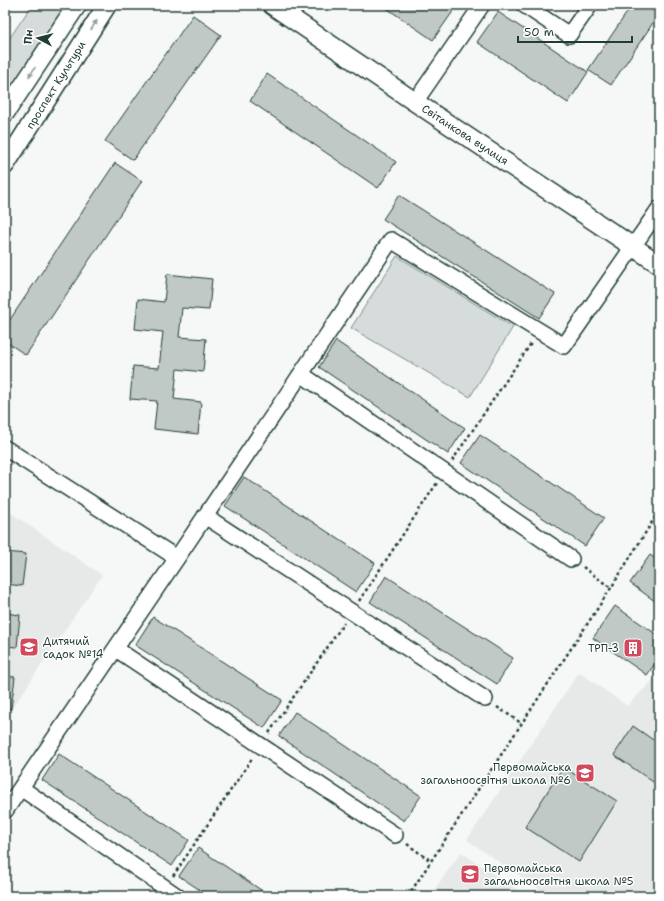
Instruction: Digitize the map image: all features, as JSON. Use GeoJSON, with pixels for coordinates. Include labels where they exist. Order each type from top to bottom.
{"type":"FeatureCollection","features":[{"type":"Feature","properties":{"kind":"street"},"geometry":{"type":"LineString","coordinates":[[5,114],[77,5]]}},
{"type":"Feature","properties":{"kind":"street","name":"проспект Культури"},"geometry":{"type":"LineString","coordinates":[[5,165],[106,5]]}},
{"type":"Feature","properties":{"kind":"street","name":"Світанкова вулиця"},"geometry":{"type":"LineString","coordinates":[[272,5],[659,264]]}},
{"type":"Feature","properties":{"kind":"street"},"geometry":{"type":"LineString","coordinates":[[415,102],[482,5]]}},
{"type":"Feature","properties":{"kind":"street"},"geometry":{"type":"LineString","coordinates":[[524,5],[569,35],[590,5]]}},
{"type":"Feature","properties":{"kind":"street"},"geometry":{"type":"LineString","coordinates":[[5,811],[116,649],[391,240],[564,346],[659,209]]}},
{"type":"Feature","properties":{"kind":"street"},"geometry":{"type":"LineString","coordinates":[[301,374],[571,559]]}},
{"type":"Feature","properties":{"kind":"street"},"geometry":{"type":"LineString","coordinates":[[5,448],[177,558]]}},
{"type":"Feature","properties":{"kind":"street"},"geometry":{"type":"LineString","coordinates":[[205,516],[485,699]]}},
{"type":"Feature","properties":{"kind":"street"},"geometry":{"type":"LineString","coordinates":[[116,649],[395,835]]}},
{"type":"Feature","properties":{"kind":"street"},"geometry":{"type":"LineString","coordinates":[[21,788],[171,892]]}},
{"type":"Feature","properties":{"kind":"path"},"geometry":{"type":"LineString","coordinates":[[171,892],[260,745],[539,331]]}},
{"type":"Feature","properties":{"kind":"path"},"geometry":{"type":"LineString","coordinates":[[408,896],[611,588],[659,512]]}},
{"type":"Feature","properties":{"kind":"path"},"geometry":{"type":"LineString","coordinates":[[571,559],[611,588]]}},
{"type":"Feature","properties":{"kind":"path"},"geometry":{"type":"LineString","coordinates":[[485,699],[521,723]]}},
{"type":"Feature","properties":{"kind":"path"},"geometry":{"type":"LineString","coordinates":[[395,835],[431,861]]}},
{"type":"Feature","properties":{"kind":"shaded area"},"geometry":{"type":"Polygon","coordinates":[[[32,5],[77,5],[5,113],[5,45],[32,5]]]}},
{"type":"Feature","properties":{"kind":"shaded area"},"geometry":{"type":"Polygon","coordinates":[[[397,256],[513,327],[470,397],[351,328],[397,256]]]}},
{"type":"Feature","properties":{"kind":"shaded area","name":"Дитячий садок №14"},"geometry":{"type":"Polygon","coordinates":[[[5,509],[102,575],[5,719],[5,509]]]}},
{"type":"Feature","properties":{"kind":"shaded area","name":"Первомайська загальноосвітня школа №6"},"geometry":{"type":"Polygon","coordinates":[[[579,672],[627,706],[659,674],[659,896],[550,896],[467,840],[579,672]]]}},
{"type":"Feature","properties":{"kind":"shaded area","name":"Первомайська загальноосвітня школа №5"},"geometry":{"type":"Polygon","coordinates":[[[461,852],[527,896],[430,896],[461,852]]]}},
{"type":"Feature","properties":{"kind":"building"},"geometry":{"type":"Polygon","coordinates":[[[382,5],[453,5],[456,7],[433,40],[382,5]]]}},
{"type":"Feature","properties":{"kind":"building"},"geometry":{"type":"Polygon","coordinates":[[[632,5],[659,5],[659,14],[611,85],[588,70],[632,5]]]}},
{"type":"Feature","properties":{"kind":"building"},"geometry":{"type":"Polygon","coordinates":[[[498,12],[588,72],[568,103],[477,42],[498,12]]]}},
{"type":"Feature","properties":{"kind":"building"},"geometry":{"type":"Polygon","coordinates":[[[193,15],[221,35],[133,160],[105,141],[193,15]]]}},
{"type":"Feature","properties":{"kind":"building"},"geometry":{"type":"Polygon","coordinates":[[[267,74],[396,162],[378,188],[250,101],[267,74]]]}},
{"type":"Feature","properties":{"kind":"building"},"geometry":{"type":"Polygon","coordinates":[[[115,163],[142,181],[26,355],[5,341],[5,327],[115,163]]]}},
{"type":"Feature","properties":{"kind":"building"},"geometry":{"type":"Polygon","coordinates":[[[399,195],[555,294],[539,318],[383,219],[399,195]]]}},
{"type":"Feature","properties":{"kind":"building"},"geometry":{"type":"Polygon","coordinates":[[[167,274],[212,279],[209,310],[182,308],[179,337],[206,339],[203,372],[177,369],[174,399],[201,402],[198,434],[154,429],[157,401],[130,399],[133,366],[159,368],[163,332],[135,329],[138,299],[164,302],[167,274]]]}},
{"type":"Feature","properties":{"kind":"building"},"geometry":{"type":"Polygon","coordinates":[[[336,341],[465,428],[448,454],[319,367],[336,341]]]}},
{"type":"Feature","properties":{"kind":"building"},"geometry":{"type":"Polygon","coordinates":[[[480,435],[604,518],[585,546],[461,463],[480,435]]]}},
{"type":"Feature","properties":{"kind":"building"},"geometry":{"type":"Polygon","coordinates":[[[244,477],[375,563],[356,592],[225,506],[244,477]]]}},
{"type":"Feature","properties":{"kind":"building"},"geometry":{"type":"Polygon","coordinates":[[[5,552],[26,554],[22,586],[5,584],[5,552]]]}},
{"type":"Feature","properties":{"kind":"building"},"geometry":{"type":"Polygon","coordinates":[[[650,555],[659,561],[659,604],[630,583],[650,555]]]}},
{"type":"Feature","properties":{"kind":"building"},"geometry":{"type":"Polygon","coordinates":[[[386,576],[513,658],[497,684],[370,602],[386,576]]]}},
{"type":"Feature","properties":{"kind":"building","name":"ТРП-3"},"geometry":{"type":"Polygon","coordinates":[[[615,606],[659,636],[659,658],[647,675],[593,638],[615,606]]]}},
{"type":"Feature","properties":{"kind":"building"},"geometry":{"type":"Polygon","coordinates":[[[5,613],[20,615],[17,647],[5,646],[5,613]]]}},
{"type":"Feature","properties":{"kind":"building"},"geometry":{"type":"Polygon","coordinates":[[[153,617],[282,700],[264,728],[135,645],[153,617]]]}},
{"type":"Feature","properties":{"kind":"building"},"geometry":{"type":"Polygon","coordinates":[[[5,676],[15,677],[11,709],[5,708],[5,676]]]}},
{"type":"Feature","properties":{"kind":"building"},"geometry":{"type":"Polygon","coordinates":[[[295,712],[421,796],[404,821],[279,736],[295,712]]]}},
{"type":"Feature","properties":{"kind":"building"},"geometry":{"type":"Polygon","coordinates":[[[633,726],[659,744],[659,786],[614,755],[633,726]]]}},
{"type":"Feature","properties":{"kind":"building"},"geometry":{"type":"Polygon","coordinates":[[[59,754],[189,840],[172,866],[42,780],[59,754]]]}},
{"type":"Feature","properties":{"kind":"building"},"geometry":{"type":"Polygon","coordinates":[[[563,767],[617,801],[579,862],[525,827],[563,767]]]}},
{"type":"Feature","properties":{"kind":"building"},"geometry":{"type":"Polygon","coordinates":[[[198,848],[270,896],[209,896],[179,876],[198,848]]]}},
{"type":"Feature","properties":{"kind":"place","name":"Дитячий садок №14"},"geometry":{"type":"Point","coordinates":[29,647]}},
{"type":"Feature","properties":{"kind":"place","name":"ТРП-3"},"geometry":{"type":"Point","coordinates":[633,648]}},
{"type":"Feature","properties":{"kind":"place","name":"Первомайська загальноосвітня школа №6"},"geometry":{"type":"Point","coordinates":[585,773]}},
{"type":"Feature","properties":{"kind":"place","name":"Первомайська загальноосвітня школа №5"},"geometry":{"type":"Point","coordinates":[470,874]}}]}
